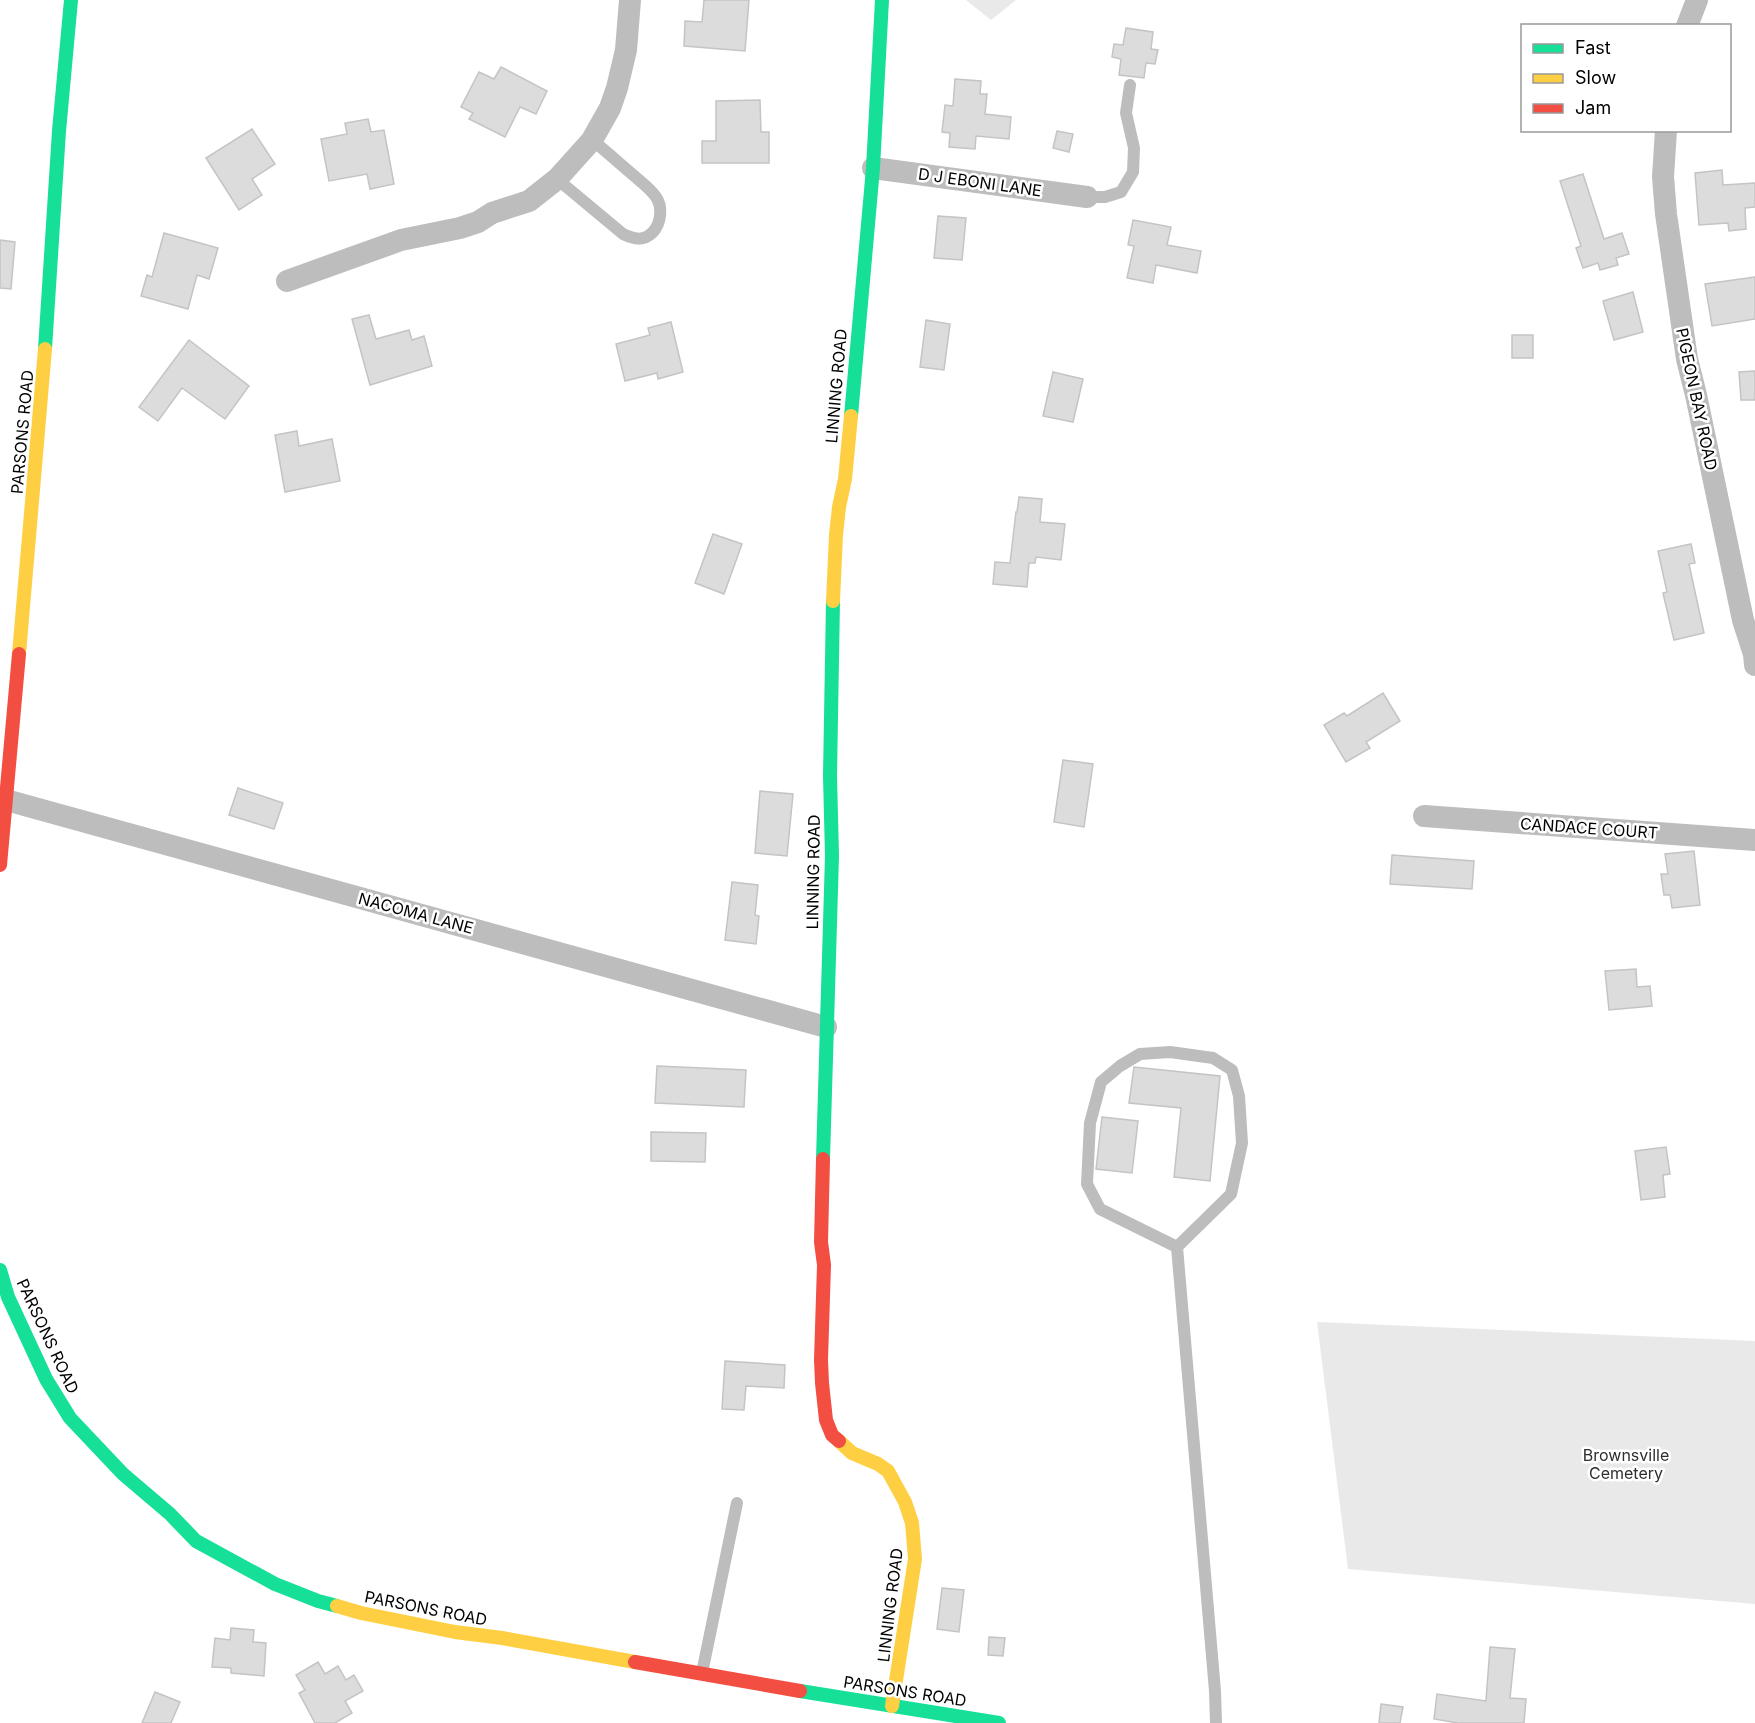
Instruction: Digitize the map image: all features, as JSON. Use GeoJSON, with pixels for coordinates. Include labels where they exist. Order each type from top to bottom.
{"type":"FeatureCollection","features":[{"type":"Feature","properties":{"kind":"street","name":"PARSONS ROAD"},"geometry":{"type":"LineString","coordinates":[[0,865],[45,361],[59,131],[71,0]]}},
{"type":"Feature","properties":{"kind":"street"},"geometry":{"type":"LineString","coordinates":[[286,281],[400,240],[478,222],[492,213],[529,201],[557,179],[592,140],[610,108],[626,50],[630,0]]}},
{"type":"Feature","properties":{"kind":"street","name":"LINNING ROAD"},"geometry":{"type":"LineString","coordinates":[[882,0],[873,168],[845,478],[836,535],[832,614],[830,776],[832,856],[821,1242],[824,1265],[821,1360],[826,1420],[832,1435],[852,1453],[888,1471],[905,1502],[912,1522],[915,1559],[892,1706]]}},
{"type":"Feature","properties":{"kind":"street"},"geometry":{"type":"LineString","coordinates":[[1688,24],[1697,0]]}},
{"type":"Feature","properties":{"kind":"street","name":"PIGEON BAY ROAD"},"geometry":{"type":"LineString","coordinates":[[1666,132],[1664,177],[1666,214],[1683,338],[1743,620],[1754,654],[1755,665]]}},
{"type":"Feature","properties":{"kind":"street","name":"D J EBONI LANE"},"geometry":{"type":"LineString","coordinates":[[873,168],[1087,197]]}},
{"type":"Feature","properties":{"kind":"street","name":"NACOMA LANE"},"geometry":{"type":"LineString","coordinates":[[6,800],[826,1027]]}},
{"type":"Feature","properties":{"kind":"street","name":"CANDACE COURT"},"geometry":{"type":"LineString","coordinates":[[1424,816],[1755,840]]}},
{"type":"Feature","properties":{"kind":"street","name":"PARSONS ROAD"},"geometry":{"type":"LineString","coordinates":[[0,1270],[12,1307],[46,1379],[70,1418],[123,1474],[170,1514],[196,1541],[274,1584],[362,1613],[455,1632],[999,1723]]}},
{"type":"Feature","properties":{"kind":"lane"},"geometry":{"type":"LineString","coordinates":[[1087,197],[1105,197],[1121,192],[1133,172],[1134,148],[1126,113],[1130,85]]}},
{"type":"Feature","properties":{"kind":"lane"},"geometry":{"type":"LineString","coordinates":[[557,179],[623,234],[634,239],[641,239],[651,233],[660,217],[657,198],[592,140]]}},
{"type":"Feature","properties":{"kind":"lane"},"geometry":{"type":"LineString","coordinates":[[1170,1052],[1213,1058],[1232,1070],[1239,1096],[1242,1143],[1231,1194],[1177,1247],[1100,1209],[1087,1184],[1090,1123],[1101,1082],[1120,1066],[1140,1054],[1170,1052]]}},
{"type":"Feature","properties":{"kind":"lane"},"geometry":{"type":"LineString","coordinates":[[1177,1247],[1216,1723]]}},
{"type":"Feature","properties":{"kind":"lane"},"geometry":{"type":"LineString","coordinates":[[702,1674],[737,1503]]}},
{"type":"Feature","properties":{"kind":"green space"},"geometry":{"type":"Polygon","coordinates":[[[966,0],[1016,0],[991,20],[966,0]]]}},
{"type":"Feature","properties":{"kind":"green space","name":"Brownsville Cemetery"},"geometry":{"type":"Polygon","coordinates":[[[1317,1322],[1755,1341],[1755,1604],[1348,1569],[1317,1322]]]}},
{"type":"Feature","properties":{"kind":"building"},"geometry":{"type":"Polygon","coordinates":[[[704,0],[749,0],[745,51],[684,46],[685,21],[702,22],[704,0]]]}},
{"type":"Feature","properties":{"kind":"building"},"geometry":{"type":"Polygon","coordinates":[[[1126,28],[1153,32],[1151,49],[1158,50],[1155,64],[1146,63],[1144,78],[1119,75],[1121,59],[1112,57],[1114,44],[1123,45],[1126,28]]]}},
{"type":"Feature","properties":{"kind":"building"},"geometry":{"type":"Polygon","coordinates":[[[501,67],[547,91],[536,114],[520,107],[505,137],[469,119],[473,113],[461,107],[479,72],[494,79],[501,67]]]}},
{"type":"Feature","properties":{"kind":"building"},"geometry":{"type":"Polygon","coordinates":[[[955,79],[981,81],[980,94],[987,94],[985,114],[1011,117],[1009,139],[976,136],[975,149],[949,147],[950,133],[942,132],[945,105],[953,106],[955,79]]]}},
{"type":"Feature","properties":{"kind":"building"},"geometry":{"type":"Polygon","coordinates":[[[760,100],[761,132],[769,132],[769,163],[702,163],[702,141],[716,141],[716,101],[760,100]]]}},
{"type":"Feature","properties":{"kind":"building"},"geometry":{"type":"Polygon","coordinates":[[[368,119],[371,132],[384,130],[394,184],[370,189],[367,174],[329,181],[321,139],[347,134],[345,123],[368,119]]]}},
{"type":"Feature","properties":{"kind":"building"},"geometry":{"type":"Polygon","coordinates":[[[252,129],[275,164],[252,179],[262,195],[239,210],[206,158],[252,129]]]}},
{"type":"Feature","properties":{"kind":"building"},"geometry":{"type":"Polygon","coordinates":[[[1057,131],[1073,134],[1069,152],[1053,148],[1057,131]]]}},
{"type":"Feature","properties":{"kind":"building"},"geometry":{"type":"Polygon","coordinates":[[[1722,170],[1723,185],[1755,183],[1755,207],[1745,208],[1746,229],[1729,231],[1728,223],[1699,225],[1695,173],[1722,170]]]}},
{"type":"Feature","properties":{"kind":"building"},"geometry":{"type":"Polygon","coordinates":[[[1583,174],[1604,239],[1622,233],[1629,254],[1616,258],[1618,265],[1600,270],[1598,263],[1583,268],[1576,248],[1581,246],[1560,181],[1583,174]]]}},
{"type":"Feature","properties":{"kind":"building"},"geometry":{"type":"Polygon","coordinates":[[[938,216],[966,218],[962,260],[934,258],[938,216]]]}},
{"type":"Feature","properties":{"kind":"building"},"geometry":{"type":"Polygon","coordinates":[[[1133,220],[1171,227],[1167,245],[1201,251],[1197,273],[1156,265],[1153,283],[1127,278],[1134,246],[1128,245],[1133,220]]]}},
{"type":"Feature","properties":{"kind":"building"},"geometry":{"type":"Polygon","coordinates":[[[164,233],[218,248],[209,279],[197,275],[188,309],[141,296],[147,275],[152,277],[164,233]]]}},
{"type":"Feature","properties":{"kind":"building"},"geometry":{"type":"Polygon","coordinates":[[[0,240],[15,242],[11,289],[0,288],[0,240]]]}},
{"type":"Feature","properties":{"kind":"building"},"geometry":{"type":"Polygon","coordinates":[[[1755,277],[1755,319],[1712,326],[1705,284],[1755,277]]]}},
{"type":"Feature","properties":{"kind":"building"},"geometry":{"type":"Polygon","coordinates":[[[1633,292],[1643,332],[1614,340],[1603,301],[1633,292]]]}},
{"type":"Feature","properties":{"kind":"building"},"geometry":{"type":"Polygon","coordinates":[[[369,315],[376,339],[409,330],[412,340],[424,336],[432,366],[370,385],[352,319],[369,315]]]}},
{"type":"Feature","properties":{"kind":"building"},"geometry":{"type":"Polygon","coordinates":[[[926,320],[950,324],[944,370],[920,367],[926,320]]]}},
{"type":"Feature","properties":{"kind":"building"},"geometry":{"type":"Polygon","coordinates":[[[671,322],[683,372],[658,379],[657,373],[625,381],[616,344],[650,335],[648,328],[671,322]]]}},
{"type":"Feature","properties":{"kind":"building"},"geometry":{"type":"Polygon","coordinates":[[[1512,335],[1533,335],[1533,358],[1512,358],[1512,335]]]}},
{"type":"Feature","properties":{"kind":"building"},"geometry":{"type":"Polygon","coordinates":[[[189,340],[249,386],[225,419],[182,388],[158,421],[139,407],[189,340]]]}},
{"type":"Feature","properties":{"kind":"building"},"geometry":{"type":"Polygon","coordinates":[[[1755,371],[1755,400],[1741,400],[1739,372],[1755,371]]]}},
{"type":"Feature","properties":{"kind":"building"},"geometry":{"type":"Polygon","coordinates":[[[1053,372],[1083,379],[1073,422],[1043,416],[1053,372]]]}},
{"type":"Feature","properties":{"kind":"building"},"geometry":{"type":"Polygon","coordinates":[[[297,431],[299,446],[332,439],[340,481],[285,492],[275,435],[297,431]]]}},
{"type":"Feature","properties":{"kind":"building"},"geometry":{"type":"Polygon","coordinates":[[[1019,497],[1042,499],[1040,522],[1065,524],[1061,560],[1036,557],[1035,563],[1029,563],[1027,587],[993,584],[995,562],[1010,563],[1019,497]]]}},
{"type":"Feature","properties":{"kind":"building"},"geometry":{"type":"Polygon","coordinates":[[[713,534],[742,544],[724,594],[695,583],[713,534]]]}},
{"type":"Feature","properties":{"kind":"building"},"geometry":{"type":"Polygon","coordinates":[[[1691,544],[1695,563],[1689,564],[1704,633],[1674,640],[1663,593],[1667,592],[1658,551],[1691,544]]]}},
{"type":"Feature","properties":{"kind":"building"},"geometry":{"type":"Polygon","coordinates":[[[1383,693],[1400,721],[1366,742],[1370,748],[1346,762],[1324,725],[1344,713],[1347,716],[1383,693]]]}},
{"type":"Feature","properties":{"kind":"building"},"geometry":{"type":"Polygon","coordinates":[[[1063,760],[1093,764],[1084,827],[1054,822],[1063,760]]]}},
{"type":"Feature","properties":{"kind":"building"},"geometry":{"type":"Polygon","coordinates":[[[238,788],[283,803],[274,829],[229,815],[238,788]]]}},
{"type":"Feature","properties":{"kind":"building"},"geometry":{"type":"Polygon","coordinates":[[[760,791],[793,794],[787,856],[755,853],[760,791]]]}},
{"type":"Feature","properties":{"kind":"building"},"geometry":{"type":"Polygon","coordinates":[[[1694,851],[1700,905],[1672,908],[1670,895],[1664,895],[1661,874],[1668,874],[1665,854],[1694,851]]]}},
{"type":"Feature","properties":{"kind":"building"},"geometry":{"type":"Polygon","coordinates":[[[1392,855],[1474,861],[1472,889],[1390,884],[1392,855]]]}},
{"type":"Feature","properties":{"kind":"building"},"geometry":{"type":"Polygon","coordinates":[[[732,882],[758,885],[755,915],[759,916],[756,944],[725,940],[732,882]]]}},
{"type":"Feature","properties":{"kind":"building"},"geometry":{"type":"Polygon","coordinates":[[[1636,969],[1637,987],[1650,986],[1652,1006],[1609,1010],[1605,971],[1636,969]]]}},
{"type":"Feature","properties":{"kind":"building"},"geometry":{"type":"Polygon","coordinates":[[[657,1066],[746,1070],[744,1107],[655,1103],[657,1066]]]}},
{"type":"Feature","properties":{"kind":"building"},"geometry":{"type":"Polygon","coordinates":[[[1134,1067],[1220,1076],[1210,1181],[1174,1177],[1181,1108],[1129,1103],[1134,1067]]]}},
{"type":"Feature","properties":{"kind":"building"},"geometry":{"type":"Polygon","coordinates":[[[1102,1117],[1138,1121],[1132,1173],[1096,1169],[1102,1117]]]}},
{"type":"Feature","properties":{"kind":"building"},"geometry":{"type":"Polygon","coordinates":[[[651,1132],[706,1133],[705,1162],[651,1161],[651,1132]]]}},
{"type":"Feature","properties":{"kind":"building"},"geometry":{"type":"Polygon","coordinates":[[[1666,1147],[1670,1174],[1663,1175],[1665,1197],[1641,1200],[1635,1151],[1666,1147]]]}},
{"type":"Feature","properties":{"kind":"building"},"geometry":{"type":"Polygon","coordinates":[[[725,1361],[785,1365],[784,1388],[746,1386],[744,1410],[722,1409],[725,1361]]]}},
{"type":"Feature","properties":{"kind":"building"},"geometry":{"type":"Polygon","coordinates":[[[942,1588],[964,1590],[959,1632],[937,1629],[942,1588]]]}},
{"type":"Feature","properties":{"kind":"building"},"geometry":{"type":"Polygon","coordinates":[[[231,1628],[254,1630],[253,1642],[266,1643],[264,1676],[231,1673],[231,1668],[212,1667],[215,1638],[230,1640],[231,1628]]]}},
{"type":"Feature","properties":{"kind":"building"},"geometry":{"type":"Polygon","coordinates":[[[989,1637],[1005,1638],[1003,1656],[988,1655],[989,1637]]]}},
{"type":"Feature","properties":{"kind":"building"},"geometry":{"type":"Polygon","coordinates":[[[1490,1647],[1515,1649],[1510,1698],[1526,1699],[1524,1723],[1458,1723],[1434,1719],[1437,1694],[1486,1701],[1490,1647]]]}},
{"type":"Feature","properties":{"kind":"building"},"geometry":{"type":"Polygon","coordinates":[[[318,1662],[325,1674],[338,1666],[346,1680],[354,1675],[363,1691],[345,1701],[352,1713],[335,1723],[315,1723],[299,1693],[305,1690],[296,1675],[318,1662]]]}},
{"type":"Feature","properties":{"kind":"building"},"geometry":{"type":"Polygon","coordinates":[[[155,1692],[180,1702],[171,1723],[142,1723],[155,1692]]]}},
{"type":"Feature","properties":{"kind":"building"},"geometry":{"type":"Polygon","coordinates":[[[1381,1704],[1403,1707],[1400,1723],[1379,1723],[1381,1704]]]}},
{"type":"Feature","properties":{"kind":"traffic: fast"},"geometry":{"type":"LineString","coordinates":[[45,349],[59,131],[71,0]]}},
{"type":"Feature","properties":{"kind":"traffic: fast"},"geometry":{"type":"LineString","coordinates":[[851,416],[873,168],[882,0]]}},
{"type":"Feature","properties":{"kind":"traffic: fast"},"geometry":{"type":"LineString","coordinates":[[823,1159],[832,856],[830,776],[833,601]]}},
{"type":"Feature","properties":{"kind":"traffic: fast"},"geometry":{"type":"LineString","coordinates":[[0,1270],[8,1297],[46,1379],[70,1418],[123,1474],[170,1514],[196,1541],[275,1584],[337,1606]]}},
{"type":"Feature","properties":{"kind":"traffic: fast"},"geometry":{"type":"LineString","coordinates":[[800,1691],[999,1723]]}},
{"type":"Feature","properties":{"kind":"traffic: slow"},"geometry":{"type":"LineString","coordinates":[[19,654],[45,349]]}},
{"type":"Feature","properties":{"kind":"traffic: slow"},"geometry":{"type":"LineString","coordinates":[[833,601],[836,535],[845,479],[851,416]]}},
{"type":"Feature","properties":{"kind":"traffic: slow"},"geometry":{"type":"LineString","coordinates":[[839,1441],[852,1453],[888,1471],[905,1502],[912,1523],[915,1559],[892,1706]]}},
{"type":"Feature","properties":{"kind":"traffic: slow"},"geometry":{"type":"LineString","coordinates":[[337,1606],[455,1632],[502,1638],[635,1662]]}},
{"type":"Feature","properties":{"kind":"traffic: jam"},"geometry":{"type":"LineString","coordinates":[[0,865],[19,654]]}},
{"type":"Feature","properties":{"kind":"traffic: jam"},"geometry":{"type":"LineString","coordinates":[[823,1159],[822,1383],[826,1420],[832,1435],[839,1441]]}},
{"type":"Feature","properties":{"kind":"traffic: jam"},"geometry":{"type":"LineString","coordinates":[[635,1662],[800,1691]]}}]}
